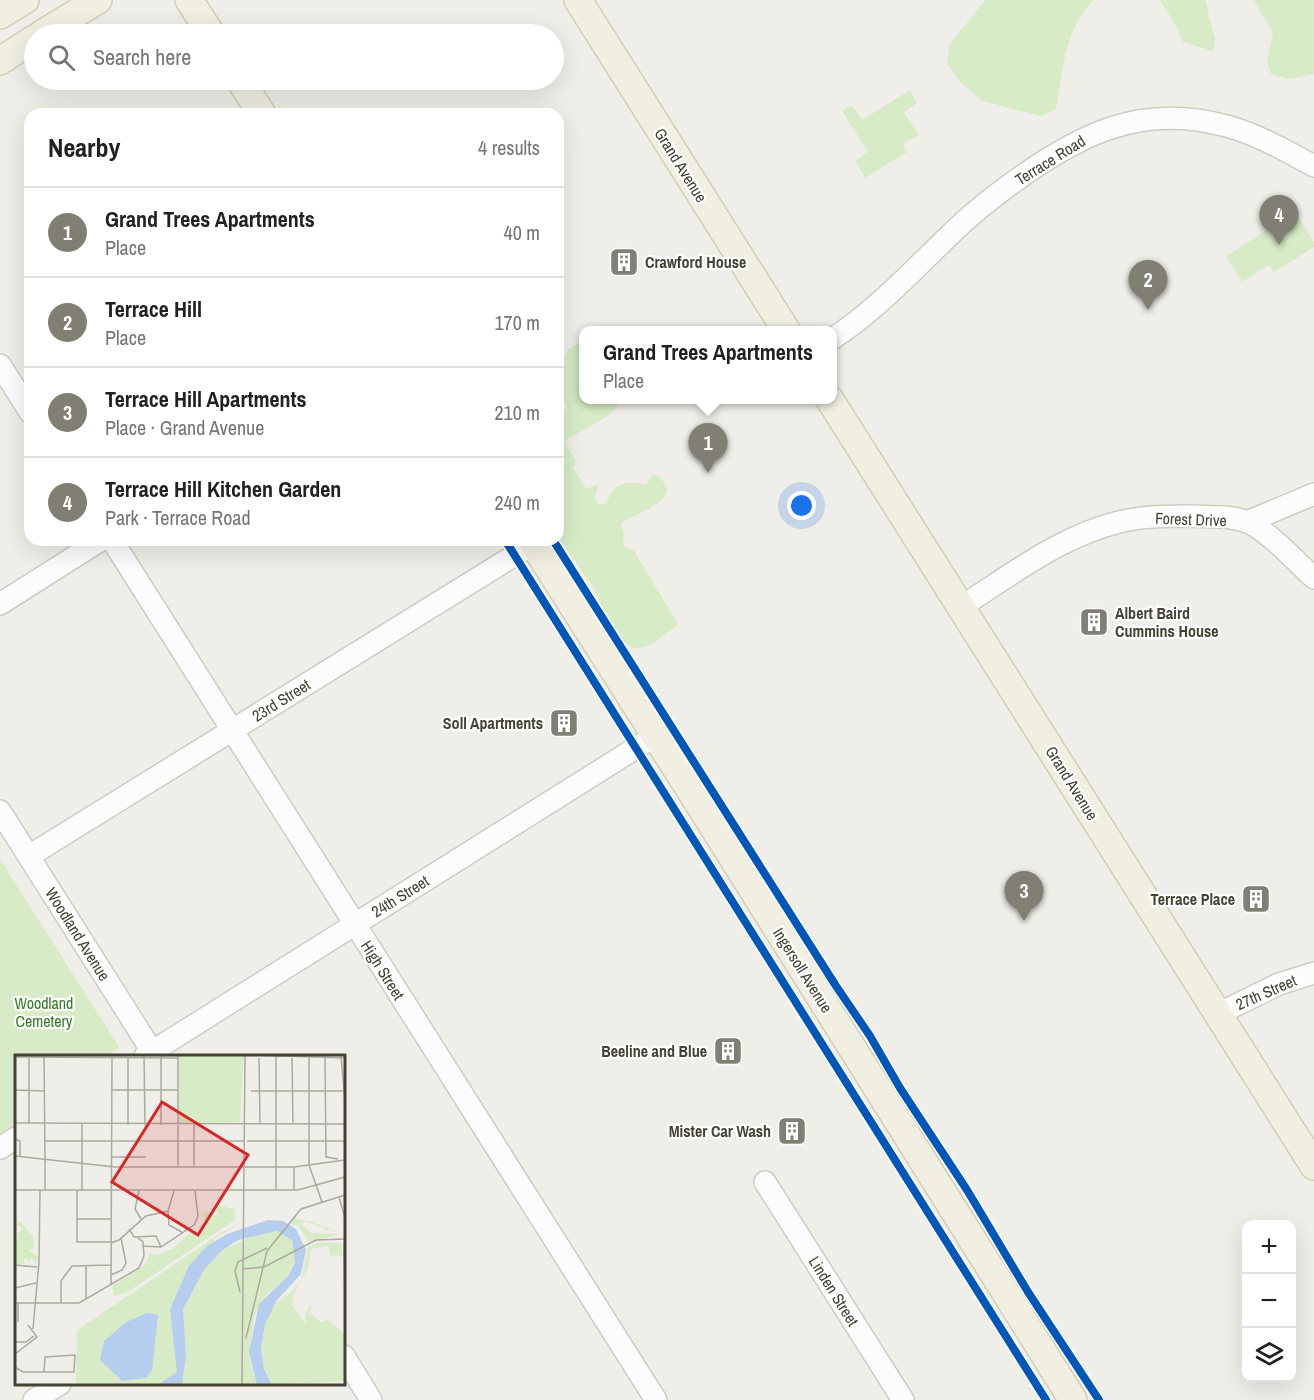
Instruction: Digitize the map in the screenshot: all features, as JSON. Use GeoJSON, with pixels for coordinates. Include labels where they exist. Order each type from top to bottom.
{"type":"FeatureCollection","features":[{"type":"Feature","properties":{"kind":"main road"},"geometry":{"type":"LineString","coordinates":[[0,15],[25,0]]}},
{"type":"Feature","properties":{"kind":"main road"},"geometry":{"type":"LineString","coordinates":[[58,24],[98,0]]}},
{"type":"Feature","properties":{"kind":"main road"},"geometry":{"type":"LineString","coordinates":[[189,0],[205,24]]}},
{"type":"Feature","properties":{"kind":"main road","name":"Grand Avenue"},"geometry":{"type":"LineString","coordinates":[[578,0],[783,326]]}},
{"type":"Feature","properties":{"kind":"main road"},"geometry":{"type":"LineString","coordinates":[[0,61],[24,45]]}},
{"type":"Feature","properties":{"kind":"main road"},"geometry":{"type":"LineString","coordinates":[[246,90],[258,108]]}},
{"type":"Feature","properties":{"kind":"main road","name":"Grand Avenue"},"geometry":{"type":"LineString","coordinates":[[833,404],[1314,1166]]}},
{"type":"Feature","properties":{"kind":"main road","name":"Ingersoll Avenue"},"geometry":{"type":"LineString","coordinates":[[535,546],[1073,1400]]}},
{"type":"Feature","properties":{"kind":"street","name":"Terrace Road"},"geometry":{"type":"LineString","coordinates":[[837,336],[886,298],[954,231],[992,198],[1042,162],[1101,130],[1146,119],[1197,120],[1244,132],[1314,166]]}},
{"type":"Feature","properties":{"kind":"street"},"geometry":{"type":"LineString","coordinates":[[0,365],[24,403]]}},
{"type":"Feature","properties":{"kind":"street"},"geometry":{"type":"LineString","coordinates":[[1246,522],[1314,494]]}},
{"type":"Feature","properties":{"kind":"street","name":"Forest Drive"},"geometry":{"type":"LineString","coordinates":[[962,606],[1012,573],[1064,543],[1119,522],[1160,516],[1221,517],[1246,522],[1273,541],[1314,578]]}},
{"type":"Feature","properties":{"kind":"street"},"geometry":{"type":"LineString","coordinates":[[0,604],[92,546]]}},
{"type":"Feature","properties":{"kind":"street","name":"High Street"},"geometry":{"type":"LineString","coordinates":[[115,546],[656,1400]]}},
{"type":"Feature","properties":{"kind":"street","name":"23rd Street"},"geometry":{"type":"LineString","coordinates":[[29,855],[526,546]]}},
{"type":"Feature","properties":{"kind":"street","name":"24th Street"},"geometry":{"type":"LineString","coordinates":[[151,1055],[655,736]]}},
{"type":"Feature","properties":{"kind":"street","name":"Woodland Avenue"},"geometry":{"type":"LineString","coordinates":[[0,811],[151,1055]]}},
{"type":"Feature","properties":{"kind":"street","name":"27th Street"},"geometry":{"type":"LineString","coordinates":[[1218,1014],[1279,984],[1314,973]]}},
{"type":"Feature","properties":{"kind":"street"},"geometry":{"type":"LineString","coordinates":[[0,1148],[15,1139]]}},
{"type":"Feature","properties":{"kind":"street","name":"Linden Street"},"geometry":{"type":"LineString","coordinates":[[765,1182],[903,1400]]}},
{"type":"Feature","properties":{"kind":"street"},"geometry":{"type":"LineString","coordinates":[[345,1358],[371,1400]]}},
{"type":"Feature","properties":{"kind":"street"},"geometry":{"type":"LineString","coordinates":[[34,1400],[57,1385]]}},
{"type":"Feature","properties":{"kind":"green space"},"geometry":{"type":"Polygon","coordinates":[[[985,0],[1093,0],[1083,13],[1070,38],[1056,109],[1041,116],[982,101],[958,80],[947,63],[950,44],[985,0]]]}},
{"type":"Feature","properties":{"kind":"green space"},"geometry":{"type":"Polygon","coordinates":[[[1160,0],[1205,0],[1215,39],[1213,51],[1183,42],[1160,0]]]}},
{"type":"Feature","properties":{"kind":"green space"},"geometry":{"type":"Polygon","coordinates":[[[1253,0],[1314,0],[1314,74],[1289,79],[1271,74],[1267,62],[1273,32],[1253,0]]]}},
{"type":"Feature","properties":{"kind":"green space"},"geometry":{"type":"Polygon","coordinates":[[[910,90],[917,103],[904,112],[919,135],[903,144],[907,152],[865,178],[855,161],[868,152],[842,111],[852,105],[862,120],[910,90]]]}},
{"type":"Feature","properties":{"kind":"green space"},"geometry":{"type":"Polygon","coordinates":[[[1295,212],[1314,242],[1314,247],[1274,272],[1269,265],[1242,282],[1226,256],[1295,212]]]}},
{"type":"Feature","properties":{"kind":"green space"},"geometry":{"type":"Polygon","coordinates":[[[579,344],[579,404],[618,405],[610,415],[566,440],[566,445],[576,461],[573,468],[586,489],[598,485],[595,498],[601,505],[606,503],[621,484],[646,484],[653,475],[660,476],[667,489],[666,494],[656,504],[621,523],[624,535],[623,545],[634,551],[678,624],[660,639],[639,648],[625,644],[604,613],[594,588],[564,546],[564,410],[567,408],[564,401],[564,358],[568,349],[579,344]]]}},
{"type":"Feature","properties":{"kind":"green space","name":"Woodland Cemetery"},"geometry":{"type":"Polygon","coordinates":[[[0,859],[119,1047],[108,1055],[15,1055],[15,1134],[0,1146],[0,859]]]}},
{"type":"Feature","properties":{"kind":"cycle path"},"geometry":{"type":"LineString","coordinates":[[509,546],[1046,1400]]}},
{"type":"Feature","properties":{"kind":"cycle path"},"geometry":{"type":"LineString","coordinates":[[557,546],[870,1036],[1028,1292],[1099,1400]]}},
{"type":"Feature","properties":{"kind":"place","name":"Terrace Hill Kitchen Garden"},"geometry":{"type":"Point","coordinates":[1279,245]}},
{"type":"Feature","properties":{"kind":"place","name":"Crawford House"},"geometry":{"type":"Point","coordinates":[624,262]}},
{"type":"Feature","properties":{"kind":"place","name":"Terrace Hill"},"geometry":{"type":"Point","coordinates":[1148,310]}},
{"type":"Feature","properties":{"kind":"place","name":"Grand Trees Apartments"},"geometry":{"type":"Point","coordinates":[708,473]}},
{"type":"Feature","properties":{"kind":"place","name":"Albert Baird Cummins House"},"geometry":{"type":"Point","coordinates":[1094,622]}},
{"type":"Feature","properties":{"kind":"place","name":"Soll Apartments"},"geometry":{"type":"Point","coordinates":[564,723]}},
{"type":"Feature","properties":{"kind":"place","name":"Terrace Place"},"geometry":{"type":"Point","coordinates":[1256,899]}},
{"type":"Feature","properties":{"kind":"place","name":"Terrace Hill Apartments"},"geometry":{"type":"Point","coordinates":[1024,921]}},
{"type":"Feature","properties":{"kind":"place","name":"Beeline and Blue"},"geometry":{"type":"Point","coordinates":[728,1051]}},
{"type":"Feature","properties":{"kind":"place","name":"Mister Car Wash"},"geometry":{"type":"Point","coordinates":[792,1131]}}]}
